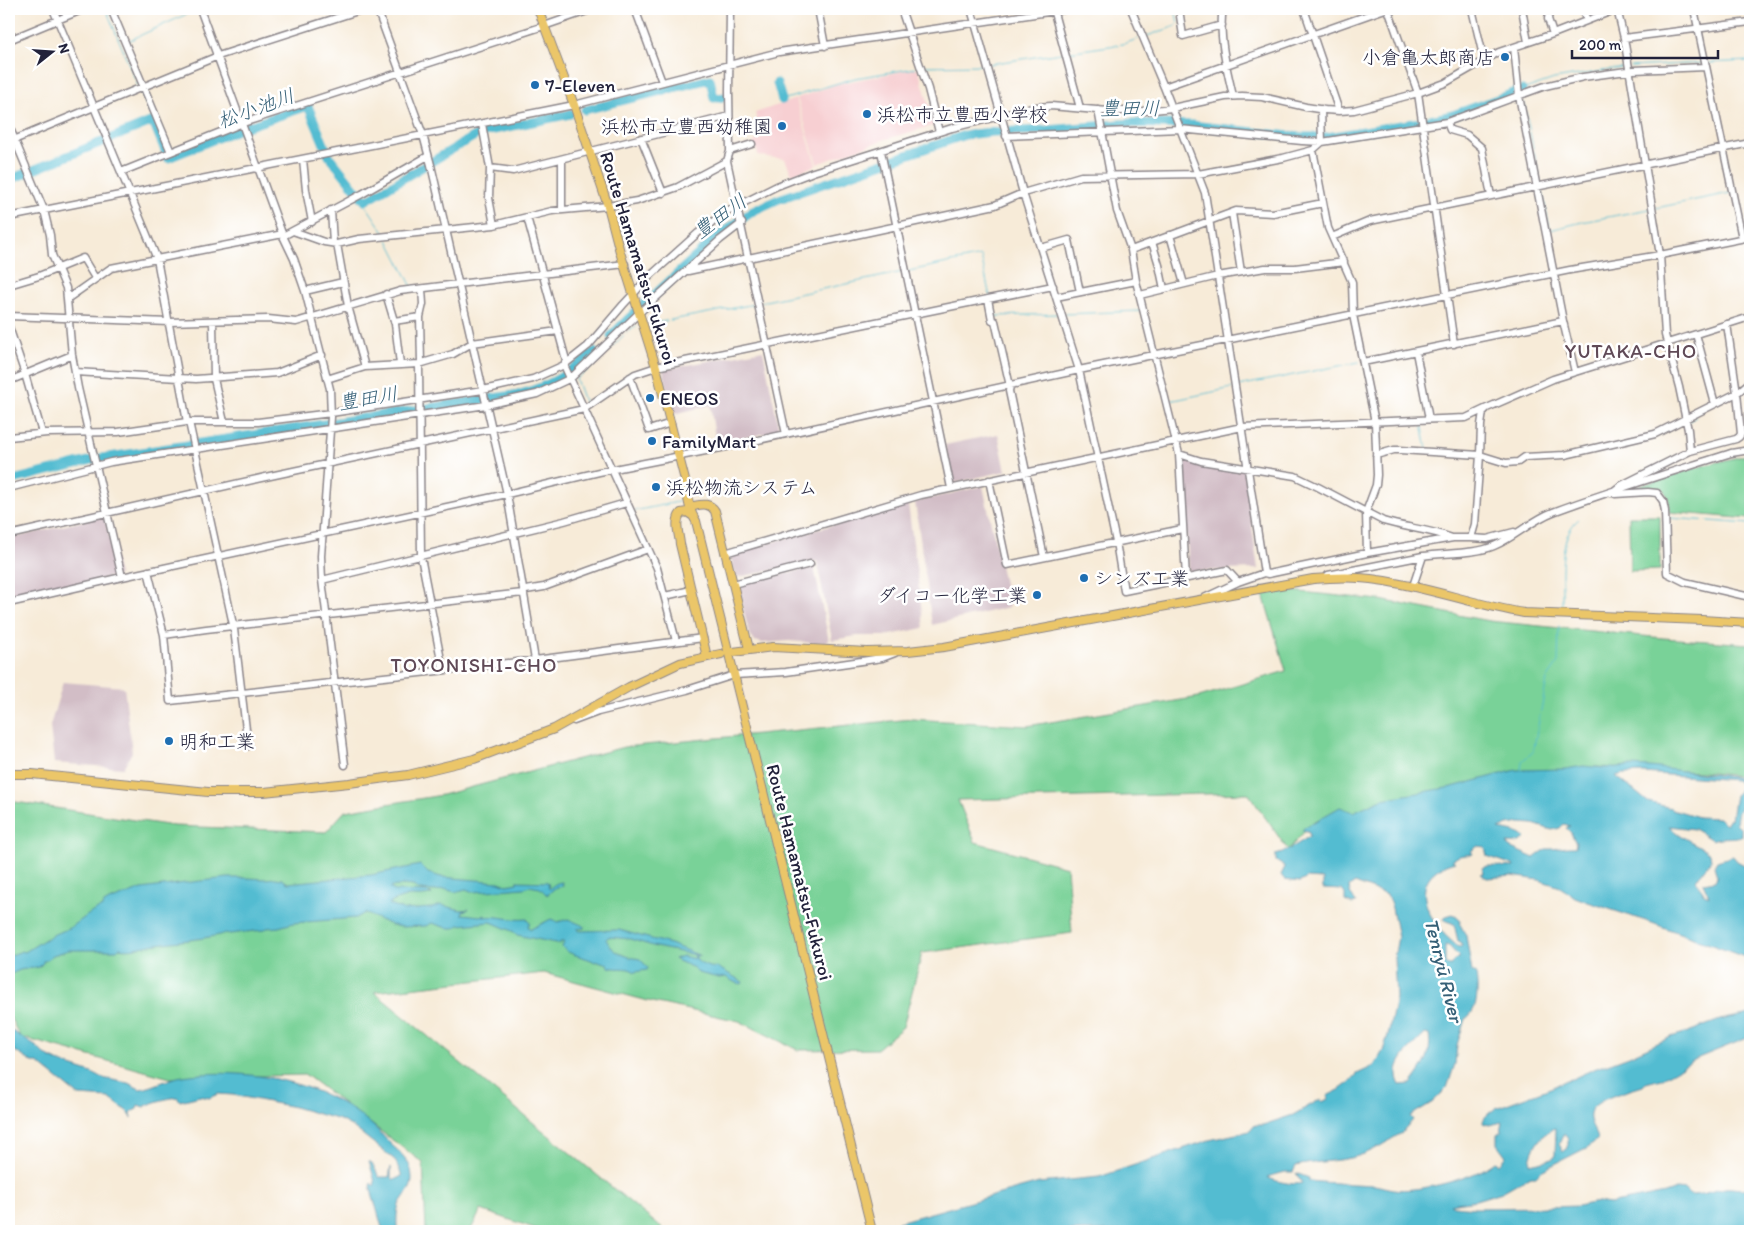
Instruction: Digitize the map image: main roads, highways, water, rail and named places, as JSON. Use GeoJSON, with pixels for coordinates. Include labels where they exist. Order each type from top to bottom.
{"type":"FeatureCollection","features":[{"type":"Feature","properties":{"kind":"main road","name":"Route Hamamatsu-Fukuroi"},"geometry":{"type":"LineString","coordinates":[[538,9],[574,105],[608,206],[656,367],[872,1231]]}},
{"type":"Feature","properties":{"kind":"main road","name":"Route Hamamatsu-Fukuroi"},"geometry":{"type":"LineString","coordinates":[[688,496],[694,506],[694,518]]}},
{"type":"Feature","properties":{"kind":"main road"},"geometry":{"type":"LineString","coordinates":[[680,544],[672,518],[676,511],[684,505],[688,496]]}},
{"type":"Feature","properties":{"kind":"main road"},"geometry":{"type":"LineString","coordinates":[[694,506],[707,504],[713,508],[749,649]]}},
{"type":"Feature","properties":{"kind":"main road"},"geometry":{"type":"LineString","coordinates":[[694,518],[684,512],[677,517],[680,544],[707,657]]}},
{"type":"Feature","properties":{"kind":"main road"},"geometry":{"type":"LineString","coordinates":[[733,652],[773,647],[796,647],[835,652],[897,652],[944,647],[1313,579],[1351,578],[1377,580],[1413,586],[1497,609],[1524,613],[1750,623]]}},
{"type":"Feature","properties":{"kind":"main road"},"geometry":{"type":"LineString","coordinates":[[9,774],[32,774],[173,790],[208,792],[264,792],[408,775],[474,759],[554,729],[680,662],[721,654]]}},
{"type":"Feature","properties":{"kind":"water","name":"Tenryū River"},"geometry":{"type":"Polygon","coordinates":[[[1583,766],[1605,768],[1650,767],[1750,779],[1750,799],[1741,806],[1736,820],[1736,824],[1741,829],[1741,836],[1712,840],[1694,829],[1669,826],[1679,835],[1710,853],[1711,860],[1696,880],[1704,894],[1709,896],[1703,883],[1715,881],[1717,876],[1714,866],[1717,861],[1733,856],[1737,861],[1750,868],[1750,959],[1588,902],[1575,897],[1560,887],[1539,880],[1512,876],[1487,878],[1480,874],[1484,873],[1482,868],[1488,866],[1514,867],[1487,856],[1485,847],[1478,846],[1471,851],[1473,854],[1459,856],[1452,860],[1455,862],[1439,869],[1429,878],[1425,889],[1426,902],[1430,914],[1448,938],[1459,947],[1462,946],[1461,942],[1458,941],[1454,924],[1444,920],[1446,916],[1453,914],[1461,921],[1460,924],[1466,936],[1472,972],[1476,974],[1477,980],[1475,1005],[1473,1011],[1465,1019],[1457,1045],[1455,1064],[1447,1088],[1433,1102],[1410,1116],[1413,1120],[1402,1133],[1370,1151],[1350,1158],[1296,1166],[1293,1172],[1285,1172],[1267,1177],[1284,1183],[1302,1183],[1296,1173],[1309,1178],[1309,1181],[1374,1185],[1403,1190],[1461,1179],[1495,1162],[1499,1164],[1506,1156],[1497,1144],[1497,1134],[1501,1131],[1503,1122],[1489,1125],[1483,1123],[1486,1116],[1496,1108],[1553,1087],[1671,1037],[1720,1020],[1750,1014],[1750,1037],[1698,1058],[1661,1079],[1646,1083],[1643,1086],[1598,1103],[1590,1113],[1590,1117],[1598,1139],[1588,1147],[1541,1171],[1536,1176],[1530,1176],[1502,1192],[1476,1200],[1450,1204],[1475,1208],[1577,1206],[1598,1202],[1609,1204],[1665,1193],[1676,1189],[1685,1190],[1690,1195],[1726,1188],[1743,1189],[1750,1187],[1750,1231],[866,1231],[1039,1183],[1099,1177],[1209,1140],[1250,1131],[1255,1125],[1263,1125],[1293,1115],[1321,1099],[1322,1102],[1328,1099],[1327,1096],[1350,1082],[1357,1074],[1374,1066],[1383,1051],[1396,998],[1394,958],[1398,937],[1392,908],[1387,895],[1355,883],[1349,887],[1356,903],[1352,904],[1345,901],[1345,894],[1342,890],[1323,889],[1323,879],[1307,878],[1300,882],[1285,880],[1281,875],[1285,867],[1276,861],[1276,854],[1288,850],[1310,836],[1308,831],[1302,830],[1340,807],[1353,812],[1382,799],[1452,787],[1516,770],[1566,769],[1583,766]],[[1643,773],[1616,776],[1648,802],[1699,817],[1719,818],[1725,824],[1729,818],[1731,819],[1735,795],[1741,790],[1743,785],[1736,780],[1643,773]],[[1521,823],[1499,829],[1515,832],[1526,838],[1517,843],[1507,843],[1509,847],[1534,858],[1546,849],[1575,847],[1576,843],[1566,828],[1570,826],[1564,824],[1560,828],[1552,830],[1533,824],[1521,823]],[[1445,945],[1445,963],[1452,966],[1453,962],[1459,957],[1449,946],[1445,945]],[[1425,1034],[1399,1063],[1397,1070],[1400,1085],[1411,1084],[1426,1061],[1430,1042],[1429,1035],[1425,1034]],[[1556,1128],[1546,1133],[1535,1147],[1530,1164],[1552,1159],[1555,1155],[1556,1128]],[[1564,1133],[1559,1144],[1563,1152],[1568,1148],[1568,1138],[1564,1133]]]}},
{"type":"Feature","properties":{"kind":"water"},"geometry":{"type":"Polygon","coordinates":[[[420,865],[428,873],[441,877],[499,882],[507,885],[517,883],[517,881],[548,882],[549,889],[560,882],[562,882],[563,886],[555,888],[547,895],[540,888],[529,886],[473,892],[466,889],[455,892],[444,889],[436,891],[420,890],[413,886],[404,885],[391,887],[391,889],[395,891],[427,892],[432,894],[406,897],[390,903],[390,905],[404,910],[432,908],[441,905],[461,910],[469,909],[463,911],[462,914],[527,919],[530,922],[528,927],[531,929],[551,919],[558,922],[568,919],[584,926],[584,928],[577,929],[580,931],[619,930],[670,944],[701,956],[696,955],[696,959],[700,963],[709,967],[717,967],[743,982],[742,984],[726,977],[719,978],[698,973],[694,968],[674,959],[683,956],[694,959],[695,955],[656,947],[630,939],[608,937],[606,939],[612,948],[620,954],[640,959],[648,968],[647,970],[635,972],[629,969],[609,967],[608,964],[595,962],[565,950],[562,947],[564,942],[560,942],[560,944],[517,935],[491,922],[459,925],[454,928],[447,928],[432,923],[426,926],[402,927],[391,925],[365,913],[356,918],[293,923],[263,930],[224,933],[133,948],[119,948],[117,950],[69,950],[53,955],[43,961],[39,967],[20,970],[9,975],[9,956],[22,951],[25,952],[54,934],[70,927],[93,911],[103,907],[109,901],[142,889],[228,878],[276,878],[288,883],[371,875],[420,865]]]}},
{"type":"Feature","properties":{"kind":"water"},"geometry":{"type":"Polygon","coordinates":[[[9,1029],[37,1047],[45,1055],[61,1063],[102,1078],[128,1083],[140,1089],[183,1076],[237,1074],[293,1083],[319,1092],[344,1105],[367,1120],[401,1153],[409,1165],[412,1182],[398,1208],[397,1231],[383,1231],[370,1186],[371,1183],[374,1186],[375,1182],[369,1161],[379,1177],[389,1177],[391,1167],[391,1177],[394,1180],[402,1176],[395,1160],[353,1127],[340,1120],[294,1107],[233,1095],[218,1094],[209,1098],[200,1096],[180,1101],[177,1097],[144,1107],[138,1105],[137,1109],[131,1112],[132,1118],[128,1112],[109,1098],[79,1096],[39,1064],[30,1061],[9,1047],[9,1029]]]}},
{"type":"Feature","properties":{"kind":"waterway"},"geometry":{"type":"LineString","coordinates":[[106,9],[138,86]]}},
{"type":"Feature","properties":{"kind":"waterway"},"geometry":{"type":"LineString","coordinates":[[128,41],[198,9]]}},
{"type":"Feature","properties":{"kind":"waterway"},"geometry":{"type":"LineString","coordinates":[[1147,36],[1176,26],[1178,23],[1175,9]]}},
{"type":"Feature","properties":{"kind":"waterway"},"geometry":{"type":"LineString","coordinates":[[1068,52],[1123,44],[1138,39]]}},
{"type":"Feature","properties":{"kind":"waterway"},"geometry":{"type":"LineString","coordinates":[[989,64],[1061,53]]}},
{"type":"Feature","properties":{"kind":"waterway"},"geometry":{"type":"LineString","coordinates":[[1709,63],[1750,61]]}},
{"type":"Feature","properties":{"kind":"waterway"},"geometry":{"type":"LineString","coordinates":[[1631,67],[1702,63]]}},
{"type":"Feature","properties":{"kind":"waterway"},"geometry":{"type":"LineString","coordinates":[[924,66],[984,65]]}},
{"type":"Feature","properties":{"kind":"waterway"},"geometry":{"type":"LineString","coordinates":[[1522,92],[1522,90],[1554,79],[1627,67]]}},
{"type":"Feature","properties":{"kind":"waterway"},"geometry":{"type":"LineString","coordinates":[[782,100],[855,78],[915,68]]}},
{"type":"Feature","properties":{"kind":"waterway","name":"松小池川"},"geometry":{"type":"LineString","coordinates":[[585,110],[710,79],[714,98],[726,97]]}},
{"type":"Feature","properties":{"kind":"waterway","name":"松小池川"},"geometry":{"type":"LineString","coordinates":[[777,83],[782,100]]}},
{"type":"Feature","properties":{"kind":"waterway"},"geometry":{"type":"LineString","coordinates":[[140,90],[153,121]]}},
{"type":"Feature","properties":{"kind":"waterway","name":"豊田川"},"geometry":{"type":"LineString","coordinates":[[611,336],[717,237],[753,211],[779,199],[965,135],[1133,123],[1191,125],[1299,137],[1327,137],[1453,115],[1522,90]]}},
{"type":"Feature","properties":{"kind":"waterway"},"geometry":{"type":"LineString","coordinates":[[1523,99],[1540,181]]}},
{"type":"Feature","properties":{"kind":"waterway","name":"松小池川"},"geometry":{"type":"LineString","coordinates":[[585,107],[595,104]]}},
{"type":"Feature","properties":{"kind":"waterway","name":"松小池川"},"geometry":{"type":"LineString","coordinates":[[9,180],[153,121],[168,158],[237,130],[308,106],[329,156],[365,201],[480,133],[570,114]]}},
{"type":"Feature","properties":{"kind":"waterway"},"geometry":{"type":"LineString","coordinates":[[1542,190],[1550,230],[1649,209]]}},
{"type":"Feature","properties":{"kind":"waterway"},"geometry":{"type":"LineString","coordinates":[[1656,208],[1730,193]]}},
{"type":"Feature","properties":{"kind":"waterway"},"geometry":{"type":"LineString","coordinates":[[365,201],[385,234]]}},
{"type":"Feature","properties":{"kind":"waterway"},"geometry":{"type":"LineString","coordinates":[[1741,218],[1744,232]]}},
{"type":"Feature","properties":{"kind":"waterway"},"geometry":{"type":"LineString","coordinates":[[388,240],[412,287]]}},
{"type":"Feature","properties":{"kind":"waterway"},"geometry":{"type":"LineString","coordinates":[[1747,241],[1750,247]]}},
{"type":"Feature","properties":{"kind":"waterway"},"geometry":{"type":"LineString","coordinates":[[909,271],[981,256],[990,297]]}},
{"type":"Feature","properties":{"kind":"waterway"},"geometry":{"type":"LineString","coordinates":[[761,302],[903,272]]}},
{"type":"Feature","properties":{"kind":"waterway"},"geometry":{"type":"LineString","coordinates":[[650,324],[755,304]]}},
{"type":"Feature","properties":{"kind":"waterway"},"geometry":{"type":"LineString","coordinates":[[992,306],[995,316],[1057,314]]}},
{"type":"Feature","properties":{"kind":"waterway"},"geometry":{"type":"LineString","coordinates":[[1064,314],[1140,311]]}},
{"type":"Feature","properties":{"kind":"waterway"},"geometry":{"type":"LineString","coordinates":[[585,404],[576,379],[592,367],[631,328],[636,327]]}},
{"type":"Feature","properties":{"kind":"waterway","name":"豊田川"},"geometry":{"type":"LineString","coordinates":[[9,481],[96,459],[520,394],[560,378],[594,352]]}},
{"type":"Feature","properties":{"kind":"waterway"},"geometry":{"type":"LineString","coordinates":[[1238,386],[1359,362]]}},
{"type":"Feature","properties":{"kind":"waterway"},"geometry":{"type":"LineString","coordinates":[[1170,401],[1232,388]]}},
{"type":"Feature","properties":{"kind":"waterway"},"geometry":{"type":"LineString","coordinates":[[1689,421],[1696,417]]}},
{"type":"Feature","properties":{"kind":"waterway"},"geometry":{"type":"LineString","coordinates":[[1422,423],[1427,449]]}},
{"type":"Feature","properties":{"kind":"waterway"},"geometry":{"type":"LineString","coordinates":[[634,511],[678,502]]}},
{"type":"Feature","properties":{"kind":"waterway"},"geometry":{"type":"LineString","coordinates":[[1670,518],[1750,524]]}},
{"type":"Feature","properties":{"kind":"waterway"},"geometry":{"type":"LineString","coordinates":[[1562,605],[1564,547],[1572,526],[1579,519]]}},
{"type":"Feature","properties":{"kind":"waterway"},"geometry":{"type":"LineString","coordinates":[[1521,770],[1522,761],[1533,752],[1547,679],[1558,663],[1559,626]]}},
{"type":"Feature","properties":{"kind":"place","name":"小倉亀太郎商店"},"geometry":{"type":"Point","coordinates":[1505,57]}},
{"type":"Feature","properties":{"kind":"place","name":"7-Eleven"},"geometry":{"type":"Point","coordinates":[535,85]}},
{"type":"Feature","properties":{"kind":"place","name":"浜松市立豊西小学校"},"geometry":{"type":"Point","coordinates":[867,114]}},
{"type":"Feature","properties":{"kind":"place","name":"浜松市立豊西幼稚園"},"geometry":{"type":"Point","coordinates":[782,126]}},
{"type":"Feature","properties":{"kind":"place","name":"ENEOS"},"geometry":{"type":"Point","coordinates":[650,398]}},
{"type":"Feature","properties":{"kind":"place","name":"FamilyMart"},"geometry":{"type":"Point","coordinates":[652,441]}},
{"type":"Feature","properties":{"kind":"place","name":"浜松物流システム"},"geometry":{"type":"Point","coordinates":[656,487]}},
{"type":"Feature","properties":{"kind":"place","name":"シンズ工業"},"geometry":{"type":"Point","coordinates":[1084,578]}},
{"type":"Feature","properties":{"kind":"place","name":"ダイコー化学工業"},"geometry":{"type":"Point","coordinates":[1037,595]}},
{"type":"Feature","properties":{"kind":"place","name":"明和工業"},"geometry":{"type":"Point","coordinates":[169,741]}},
{"type":"Feature","properties":{"kind":"district","name":"YUTAKA-CHO"},"geometry":{"type":"Point","coordinates":[1631,351]}},
{"type":"Feature","properties":{"kind":"district","name":"TOYONISHI-CHO"},"geometry":{"type":"Point","coordinates":[474,665]}}]}
